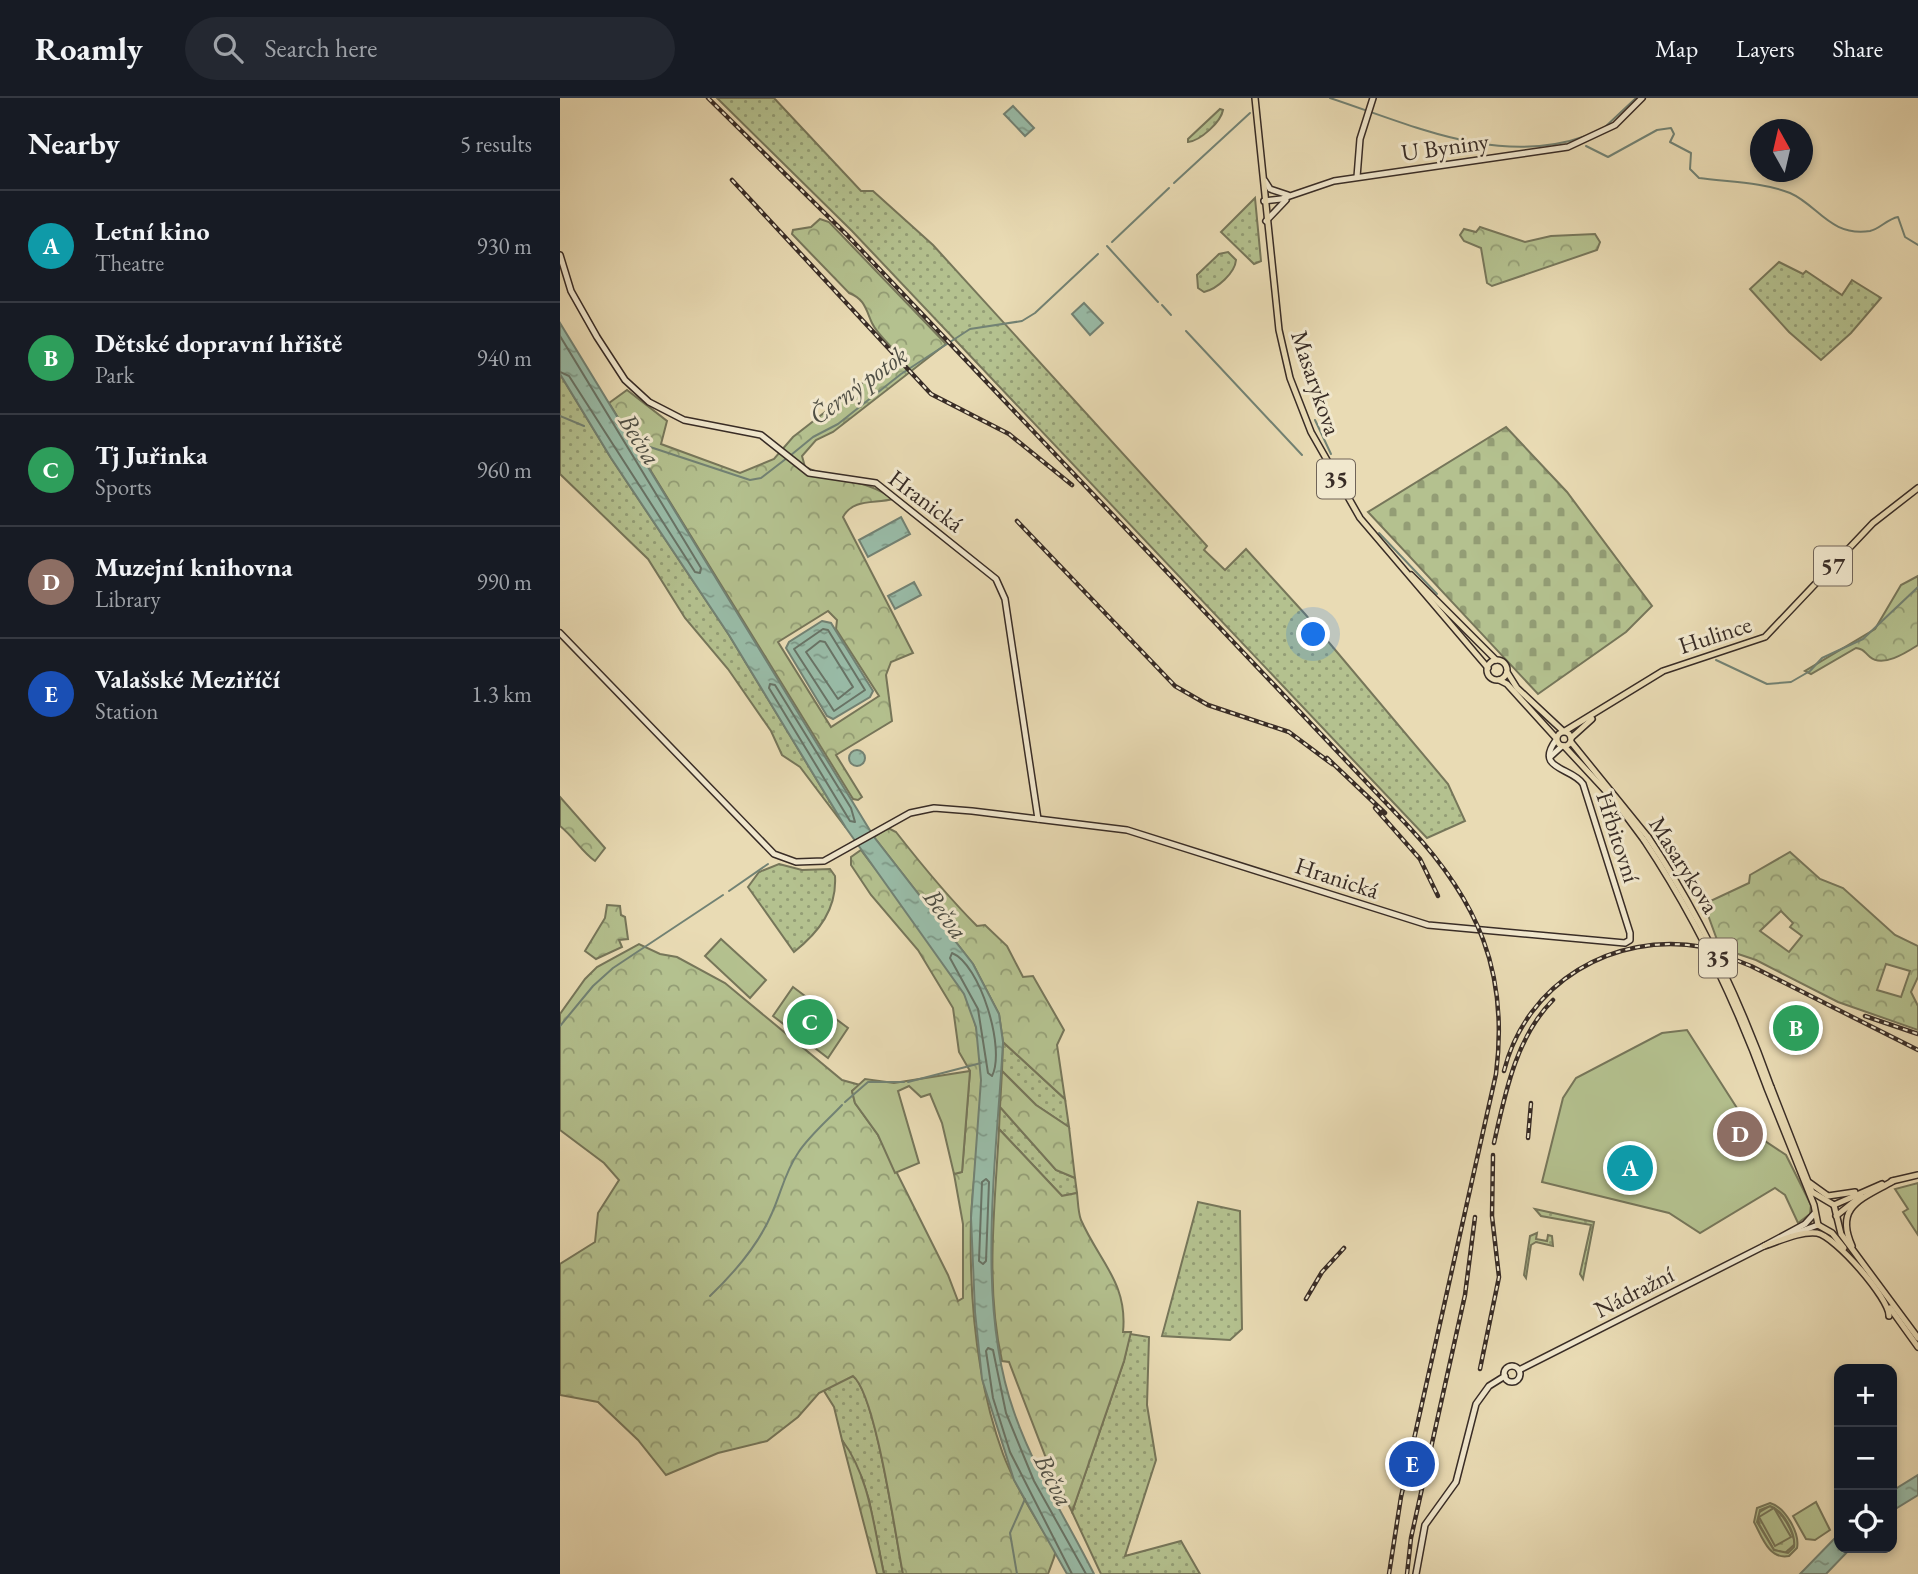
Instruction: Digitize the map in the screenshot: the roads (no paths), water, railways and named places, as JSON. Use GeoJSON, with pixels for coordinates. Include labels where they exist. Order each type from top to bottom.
{"type":"FeatureCollection","features":[{"type":"Feature","properties":{"kind":"main road","name":"35"},"geometry":{"type":"LineString","coordinates":[[1255,98],[1264,201]]}},
{"type":"Feature","properties":{"kind":"main road","name":"Masarykova"},"geometry":{"type":"LineString","coordinates":[[1264,201],[1279,331],[1296,394],[1311,432],[1342,491],[1391,555],[1488,668],[1490,676],[1499,680],[1556,739]]}},
{"type":"Feature","properties":{"kind":"main road","name":"Hulince"},"geometry":{"type":"LineString","coordinates":[[1556,739],[1673,667],[1765,637],[1872,523],[1918,488]]}},
{"type":"Feature","properties":{"kind":"main road","name":"Masarykova"},"geometry":{"type":"LineString","coordinates":[[1391,555],[1479,647],[1496,660],[1505,663],[1517,688],[1564,732]]}},
{"type":"Feature","properties":{"kind":"main road"},"geometry":{"type":"LineString","coordinates":[[1488,668],[1496,660]]}},
{"type":"Feature","properties":{"kind":"main road"},"geometry":{"type":"LineString","coordinates":[[1499,680],[1507,672]]}},
{"type":"Feature","properties":{"kind":"main road","name":"Hulince"},"geometry":{"type":"LineString","coordinates":[[1563,746],[1600,711]]}},
{"type":"Feature","properties":{"kind":"main road","name":"35"},"geometry":{"type":"LineString","coordinates":[[1564,732],[1571,740]]}},
{"type":"Feature","properties":{"kind":"main road","name":"35"},"geometry":{"type":"LineString","coordinates":[[1556,739],[1563,746]]}},
{"type":"Feature","properties":{"kind":"main road","name":"Masarykova"},"geometry":{"type":"LineString","coordinates":[[1571,740],[1646,838],[1681,899],[1714,961],[1812,1192],[1834,1205]]}},
{"type":"Feature","properties":{"kind":"main road","name":"Masarykova"},"geometry":{"type":"LineString","coordinates":[[1563,746],[1646,838]]}},
{"type":"Feature","properties":{"kind":"main road","name":"Masarykova"},"geometry":{"type":"LineString","coordinates":[[1769,1088],[1814,1212]]}},
{"type":"Feature","properties":{"kind":"main road","name":"35"},"geometry":{"type":"LineString","coordinates":[[1804,1172],[1815,1189],[1828,1196],[1842,1196],[1918,1175]]}},
{"type":"Feature","properties":{"kind":"main road","name":"35"},"geometry":{"type":"LineString","coordinates":[[1871,1188],[1834,1205],[1824,1203],[1814,1212],[1818,1225],[1829,1225],[1855,1199],[1893,1181]]}},
{"type":"Feature","properties":{"kind":"main road"},"geometry":{"type":"LineString","coordinates":[[1858,1260],[1846,1231],[1846,1214],[1865,1198],[1893,1181]]}},
{"type":"Feature","properties":{"kind":"main road"},"geometry":{"type":"LineString","coordinates":[[1834,1205],[1836,1218],[1858,1260],[1918,1338]]}},
{"type":"Feature","properties":{"kind":"main road"},"geometry":{"type":"LineString","coordinates":[[1818,1225],[1836,1237],[1918,1348]]}},
{"type":"Feature","properties":{"kind":"main road"},"geometry":{"type":"LineString","coordinates":[[1764,1246],[1801,1235],[1823,1235],[1842,1250],[1876,1289],[1889,1309],[1889,1317]]}},
{"type":"Feature","properties":{"kind":"street"},"geometry":{"type":"LineString","coordinates":[[1357,177],[1358,149],[1373,98]]}},
{"type":"Feature","properties":{"kind":"street","name":"U Byniny"},"geometry":{"type":"LineString","coordinates":[[1264,201],[1357,177],[1568,147],[1593,138],[1624,118],[1642,98]]}},
{"type":"Feature","properties":{"kind":"street"},"geometry":{"type":"LineString","coordinates":[[1262,174],[1270,188],[1291,196]]}},
{"type":"Feature","properties":{"kind":"street"},"geometry":{"type":"LineString","coordinates":[[1266,222],[1275,208],[1291,196]]}},
{"type":"Feature","properties":{"kind":"street","name":"Hranická"},"geometry":{"type":"LineString","coordinates":[[560,254],[569,287],[593,330],[622,376],[639,394],[678,419],[755,433],[805,470],[817,475],[858,478],[885,488],[996,579],[1005,598],[1038,819]]}},
{"type":"Feature","properties":{"kind":"street","name":"Hranická"},"geometry":{"type":"LineString","coordinates":[[560,633],[774,854],[810,864],[824,861],[910,813],[934,808],[1128,830],[1429,925],[1608,943],[1629,942]]}},
{"type":"Feature","properties":{"kind":"street"},"geometry":{"type":"LineString","coordinates":[[1550,757],[1550,749],[1556,739]]}},
{"type":"Feature","properties":{"kind":"street"},"geometry":{"type":"LineString","coordinates":[[1550,757],[1563,746]]}},
{"type":"Feature","properties":{"kind":"street","name":"Hřbitovní"},"geometry":{"type":"LineString","coordinates":[[1550,757],[1555,767],[1576,776],[1583,784],[1630,933],[1629,942]]}},
{"type":"Feature","properties":{"kind":"street","name":"Nádražní"},"geometry":{"type":"LineString","coordinates":[[1416,1574],[1425,1525],[1458,1479],[1477,1401],[1489,1386],[1505,1376],[1509,1366],[1519,1370],[1764,1246],[1805,1224],[1814,1212]]}},
{"type":"Feature","properties":{"kind":"street","name":"Nádražní"},"geometry":{"type":"LineString","coordinates":[[1764,1246],[1818,1225]]}},
{"type":"Feature","properties":{"kind":"street","name":"Nádražní"},"geometry":{"type":"LineString","coordinates":[[1505,1376],[1510,1381],[1517,1381],[1519,1370]]}},
{"type":"Feature","properties":{"kind":"water"},"geometry":{"type":"Polygon","coordinates":[[[1013,106],[1034,128],[1025,136],[1004,114],[1013,106]]]}},
{"type":"Feature","properties":{"kind":"water"},"geometry":{"type":"Polygon","coordinates":[[[1084,303],[1103,323],[1090,335],[1072,314],[1084,303]]]}},
{"type":"Feature","properties":{"kind":"water"},"geometry":{"type":"Polygon","coordinates":[[[560,323],[874,837],[973,964],[999,1014],[1003,1042],[994,1181],[992,1277],[1002,1370],[1014,1412],[1031,1454],[1094,1574],[1067,1574],[1014,1480],[982,1379],[975,1312],[971,1218],[981,1080],[976,1027],[964,994],[846,828],[729,635],[611,458],[560,374],[560,323]]]}},
{"type":"Feature","properties":{"kind":"water"},"geometry":{"type":"Polygon","coordinates":[[[901,517],[910,534],[868,557],[859,540],[901,517]]]}},
{"type":"Feature","properties":{"kind":"water"},"geometry":{"type":"Polygon","coordinates":[[[914,582],[921,595],[895,609],[888,596],[914,582]]]}},
{"type":"Feature","properties":{"kind":"water"},"geometry":{"type":"Polygon","coordinates":[[[822,621],[831,623],[873,691],[870,697],[833,719],[827,716],[786,648],[789,642],[822,621]]]}},
{"type":"Feature","properties":{"kind":"water"},"geometry":{"type":"Polygon","coordinates":[[[854,750],[860,750],[865,758],[863,764],[854,766],[849,761],[849,755],[854,750]]]}},
{"type":"Feature","properties":{"kind":"water"},"geometry":{"type":"Polygon","coordinates":[[[1918,1475],[1918,1495],[1897,1508],[1897,1488],[1918,1475]]]}},
{"type":"Feature","properties":{"kind":"water"},"geometry":{"type":"Polygon","coordinates":[[[1834,1539],[1834,1553],[1846,1553],[1826,1574],[1800,1574],[1834,1539]]]}},
{"type":"Feature","properties":{"kind":"waterway","name":"Černý potok"},"geometry":{"type":"LineString","coordinates":[[1330,98],[1424,130],[1488,145],[1521,147],[1553,144],[1586,136]]}},
{"type":"Feature","properties":{"kind":"waterway","name":"Černý potok"},"geometry":{"type":"LineString","coordinates":[[1604,128],[1636,98]]}},
{"type":"Feature","properties":{"kind":"waterway","name":"Černý potok"},"geometry":{"type":"LineString","coordinates":[[1174,183],[1250,113]]}},
{"type":"Feature","properties":{"kind":"waterway"},"geometry":{"type":"LineString","coordinates":[[1586,146],[1608,157],[1657,130],[1671,128],[1674,134],[1670,142],[1691,153],[1690,169],[1699,178],[1780,189],[1800,198],[1834,225],[1856,232],[1874,230],[1898,217],[1905,237],[1918,245]]}},
{"type":"Feature","properties":{"kind":"waterway","name":"Černý potok"},"geometry":{"type":"LineString","coordinates":[[1112,242],[1169,188]]}},
{"type":"Feature","properties":{"kind":"waterway"},"geometry":{"type":"LineString","coordinates":[[1107,246],[1158,302]]}},
{"type":"Feature","properties":{"kind":"waterway","name":"Černý potok"},"geometry":{"type":"LineString","coordinates":[[791,455],[813,437],[838,424],[901,374],[970,329],[1022,321],[1035,313],[1098,254]]}},
{"type":"Feature","properties":{"kind":"waterway"},"geometry":{"type":"LineString","coordinates":[[1162,305],[1171,315]]}},
{"type":"Feature","properties":{"kind":"waterway"},"geometry":{"type":"LineString","coordinates":[[1186,331],[1302,455]]}},
{"type":"Feature","properties":{"kind":"waterway"},"geometry":{"type":"LineString","coordinates":[[560,416],[584,426]]}},
{"type":"Feature","properties":{"kind":"waterway"},"geometry":{"type":"LineString","coordinates":[[1315,420],[1331,454]]}},
{"type":"Feature","properties":{"kind":"waterway","name":"Černý potok"},"geometry":{"type":"LineString","coordinates":[[634,447],[641,444],[750,480],[761,478],[787,458]]}},
{"type":"Feature","properties":{"kind":"waterway"},"geometry":{"type":"LineString","coordinates":[[1379,533],[1437,594]]}},
{"type":"Feature","properties":{"kind":"waterway"},"geometry":{"type":"LineString","coordinates":[[1716,660],[1767,684],[1791,682],[1810,671],[1822,658],[1863,639],[1918,587]]}},
{"type":"Feature","properties":{"kind":"waterway"},"geometry":{"type":"LineString","coordinates":[[729,891],[768,864]]}},
{"type":"Feature","properties":{"kind":"waterway"},"geometry":{"type":"LineString","coordinates":[[560,1026],[593,986],[613,968],[723,895]]}},
{"type":"Feature","properties":{"kind":"waterway"},"geometry":{"type":"LineString","coordinates":[[908,1082],[981,1063]]}},
{"type":"Feature","properties":{"kind":"waterway"},"geometry":{"type":"LineString","coordinates":[[845,1102],[868,1082],[904,1082]]}},
{"type":"Feature","properties":{"kind":"waterway"},"geometry":{"type":"LineString","coordinates":[[710,1296],[737,1268],[760,1236],[798,1153],[842,1105]]}},
{"type":"Feature","properties":{"kind":"waterway"},"geometry":{"type":"LineString","coordinates":[[1017,1574],[1010,1533],[1025,1499]]}},
{"type":"Feature","properties":{"kind":"railway"},"geometry":{"type":"LineString","coordinates":[[708,98],[847,235],[1409,827],[1454,882],[1470,911],[1483,940],[1498,1003],[1496,1074],[1401,1497],[1389,1574]]}},
{"type":"Feature","properties":{"kind":"railway"},"geometry":{"type":"LineString","coordinates":[[732,180],[931,394],[1009,434],[1072,485]]}},
{"type":"Feature","properties":{"kind":"railway"},"geometry":{"type":"LineString","coordinates":[[1017,521],[1175,686],[1208,705],[1289,732],[1332,764]]}},
{"type":"Feature","properties":{"kind":"railway"},"geometry":{"type":"LineString","coordinates":[[1327,758],[1385,813]]}},
{"type":"Feature","properties":{"kind":"railway"},"geometry":{"type":"LineString","coordinates":[[1375,808],[1420,859],[1438,896]]}},
{"type":"Feature","properties":{"kind":"railway"},"geometry":{"type":"LineString","coordinates":[[1504,1071],[1515,1040],[1532,1012],[1553,989],[1578,970],[1606,956],[1637,947],[1670,944],[1703,947]]}},
{"type":"Feature","properties":{"kind":"railway"},"geometry":{"type":"LineString","coordinates":[[1718,953],[1751,966],[1918,1050]]}},
{"type":"Feature","properties":{"kind":"railway"},"geometry":{"type":"LineString","coordinates":[[1494,1143],[1508,1086],[1521,1049],[1540,1015],[1553,1000]]}},
{"type":"Feature","properties":{"kind":"railway"},"geometry":{"type":"LineString","coordinates":[[1865,1016],[1918,1034]]}},
{"type":"Feature","properties":{"kind":"railway"},"geometry":{"type":"LineString","coordinates":[[1528,1138],[1531,1103]]}},
{"type":"Feature","properties":{"kind":"railway"},"geometry":{"type":"LineString","coordinates":[[1480,1369],[1499,1277],[1492,1216],[1493,1155]]}},
{"type":"Feature","properties":{"kind":"railway"},"geometry":{"type":"LineString","coordinates":[[1407,1574],[1411,1538],[1465,1295],[1475,1217]]}},
{"type":"Feature","properties":{"kind":"railway"},"geometry":{"type":"LineString","coordinates":[[1306,1299],[1322,1272],[1344,1248]]}},
{"type":"Feature","properties":{"kind":"place","name":"Tj Juřinka"},"geometry":{"type":"Point","coordinates":[810,1022]}},
{"type":"Feature","properties":{"kind":"place","name":"Dětské dopravní hřiště"},"geometry":{"type":"Point","coordinates":[1796,1028]}},
{"type":"Feature","properties":{"kind":"place","name":"Muzejní knihovna"},"geometry":{"type":"Point","coordinates":[1740,1134]}},
{"type":"Feature","properties":{"kind":"place","name":"Letní kino"},"geometry":{"type":"Point","coordinates":[1630,1168]}},
{"type":"Feature","properties":{"kind":"place","name":"Valašské Meziříčí"},"geometry":{"type":"Point","coordinates":[1412,1464]}},
{"type":"Feature","properties":{"kind":"water label","name":"Bečva"},"geometry":{"type":"Point","coordinates":[640,439]}},
{"type":"Feature","properties":{"kind":"water label","name":"Bečva"},"geometry":{"type":"Point","coordinates":[946,914]}},
{"type":"Feature","properties":{"kind":"water label","name":"Bečva"},"geometry":{"type":"Point","coordinates":[1054,1480]}}]}
